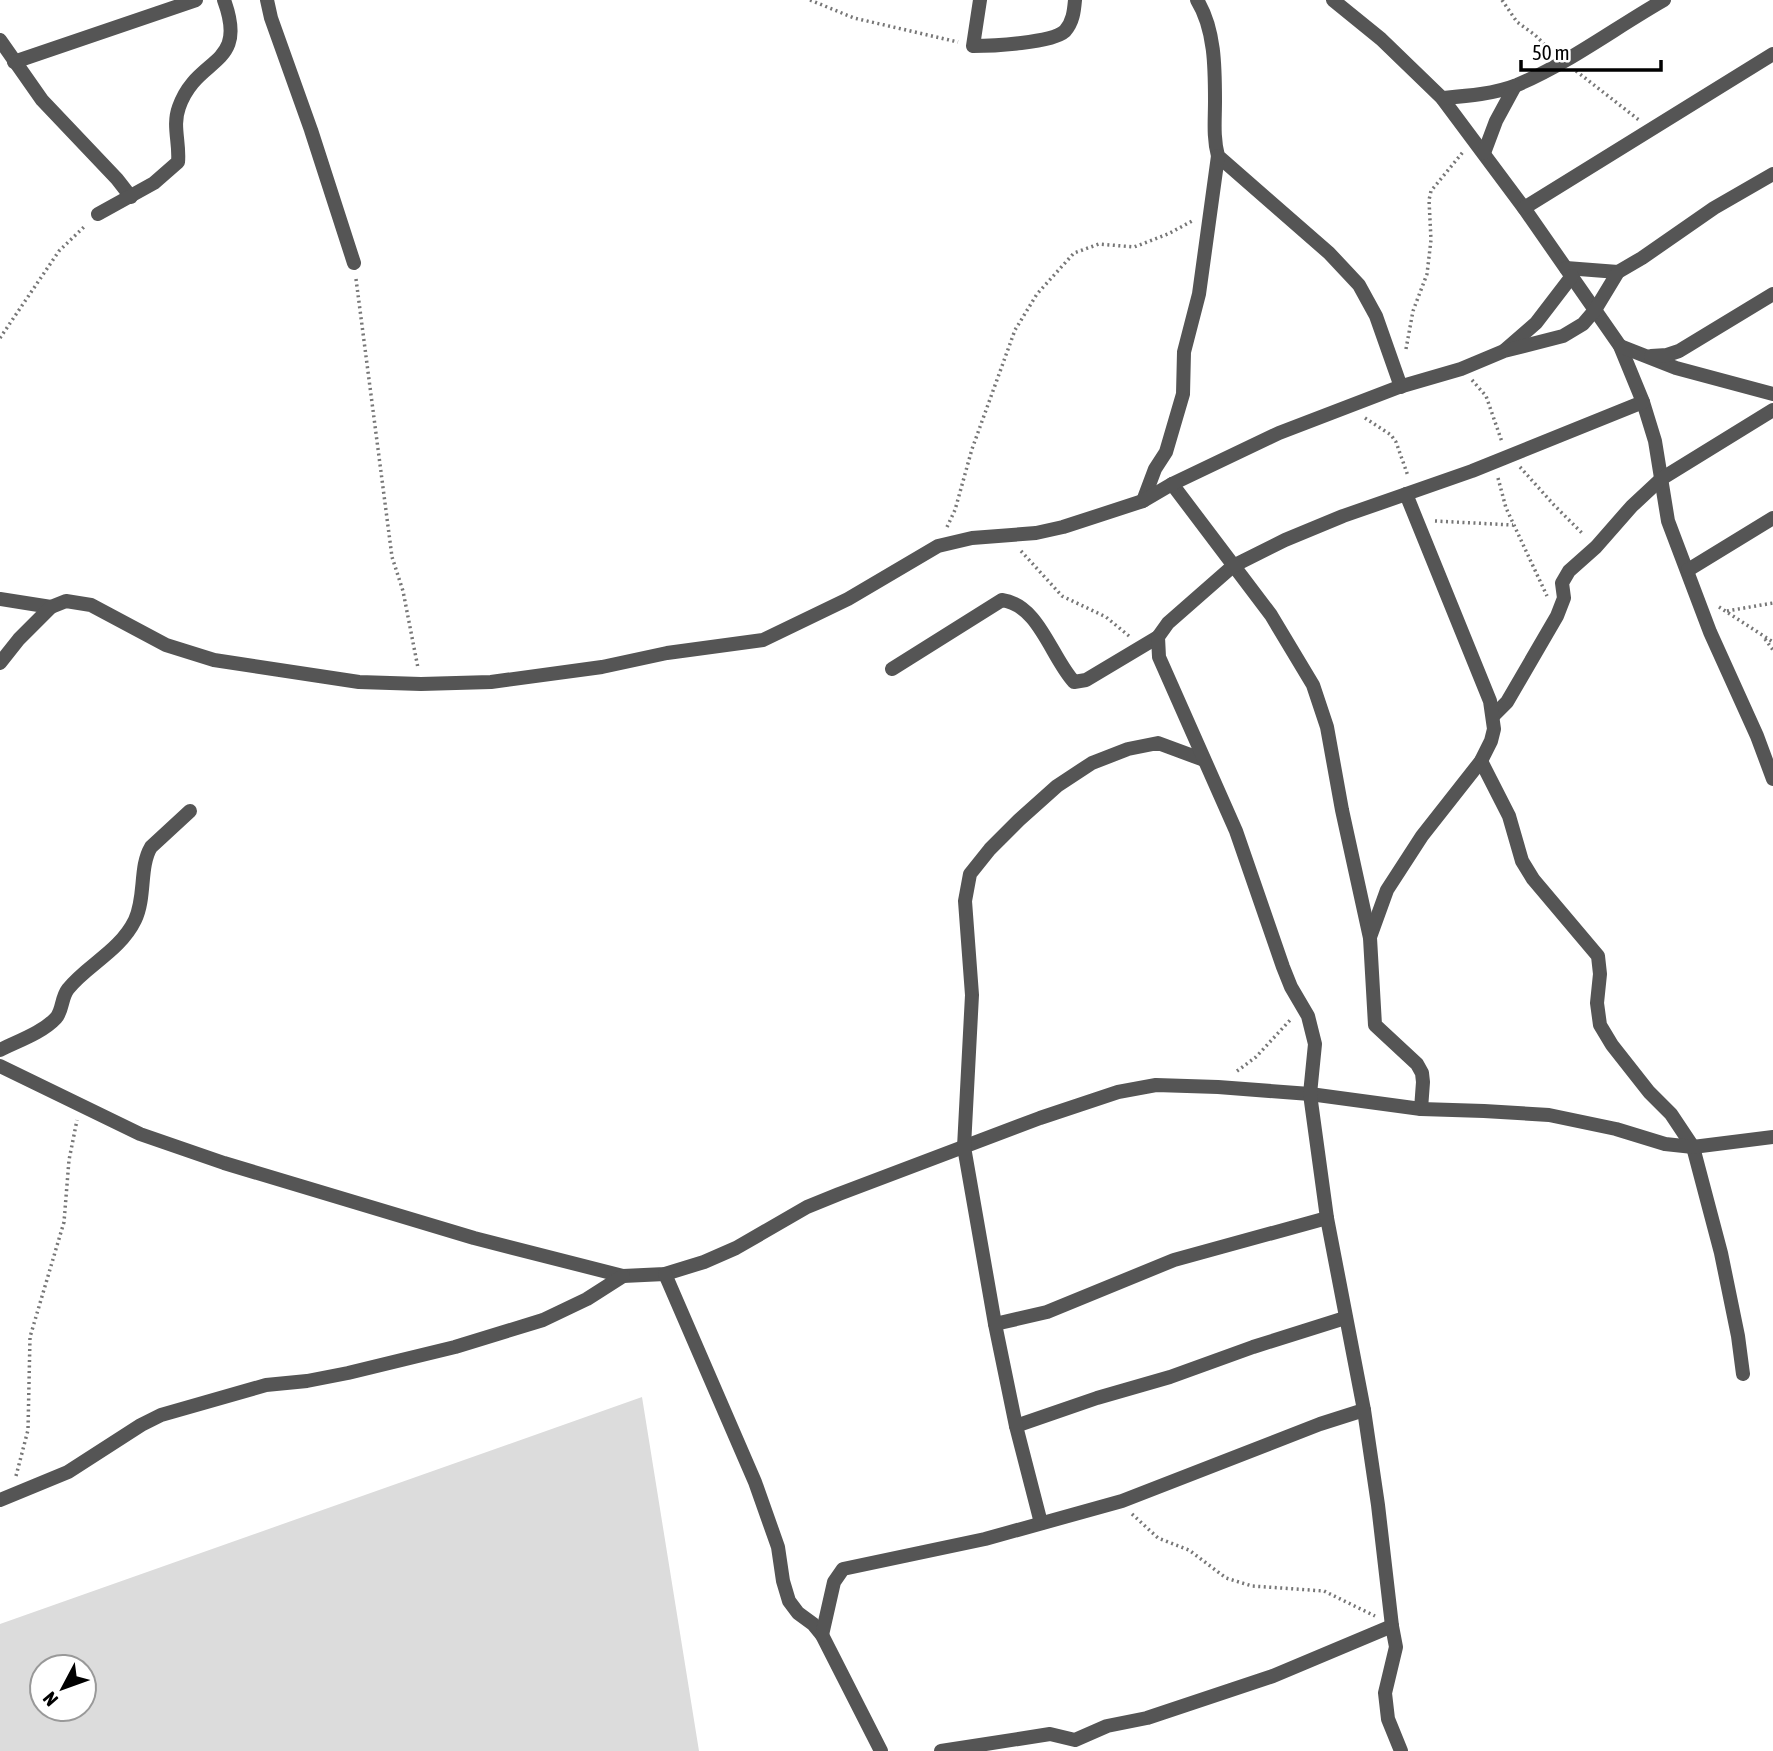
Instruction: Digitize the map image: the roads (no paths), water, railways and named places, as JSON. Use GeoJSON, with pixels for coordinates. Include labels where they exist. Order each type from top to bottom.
{"type":"FeatureCollection","features":[{"type":"Feature","properties":{"kind":"street"},"geometry":{"type":"LineString","coordinates":[[14,62],[196,0]]}},
{"type":"Feature","properties":{"kind":"street"},"geometry":{"type":"LineString","coordinates":[[98,214],[154,183],[178,162],[178,108],[186,91],[229,47],[232,36],[230,17],[224,0]]}},
{"type":"Feature","properties":{"kind":"street"},"geometry":{"type":"LineString","coordinates":[[267,0],[271,19],[311,130],[354,263]]}},
{"type":"Feature","properties":{"kind":"street"},"geometry":{"type":"LineString","coordinates":[[980,0],[974,46],[1004,45],[1062,33],[1071,23],[1075,0]]}},
{"type":"Feature","properties":{"kind":"street"},"geometry":{"type":"LineString","coordinates":[[1143,501],[1155,469],[1166,452],[1183,394],[1184,352],[1199,294],[1218,156],[1214,141],[1215,100],[1210,34],[1197,0]]}},
{"type":"Feature","properties":{"kind":"street"},"geometry":{"type":"LineString","coordinates":[[1333,0],[1381,39],[1442,98],[1524,208],[1620,345],[1655,441],[1668,521],[1731,682],[1758,736],[1773,779]]}},
{"type":"Feature","properties":{"kind":"street"},"geometry":{"type":"LineString","coordinates":[[1442,98],[1515,86],[1563,62],[1654,2]]}},
{"type":"Feature","properties":{"kind":"street"},"geometry":{"type":"LineString","coordinates":[[0,40],[43,100],[131,197]]}},
{"type":"Feature","properties":{"kind":"street"},"geometry":{"type":"LineString","coordinates":[[1524,208],[1773,54]]}},
{"type":"Feature","properties":{"kind":"street"},"geometry":{"type":"LineString","coordinates":[[1484,153],[1496,121],[1515,86]]}},
{"type":"Feature","properties":{"kind":"street"},"geometry":{"type":"LineString","coordinates":[[1218,156],[1329,253],[1359,285],[1376,316],[1400,385]]}},
{"type":"Feature","properties":{"kind":"street"},"geometry":{"type":"LineString","coordinates":[[0,663],[19,639],[51,607],[66,601],[91,605],[166,645],[214,660],[359,682],[491,682],[602,667],[667,653],[763,640],[848,599],[938,546],[972,538],[1036,533],[1143,501],[1172,484],[1279,433],[1400,385],[1461,369],[1504,351],[1563,336],[1583,324],[1595,310],[1618,272],[1714,208],[1773,174]]}},
{"type":"Feature","properties":{"kind":"street"},"geometry":{"type":"LineString","coordinates":[[1569,272],[1618,272]]}},
{"type":"Feature","properties":{"kind":"street"},"geometry":{"type":"LineString","coordinates":[[1504,351],[1536,323],[1569,272]]}},
{"type":"Feature","properties":{"kind":"street"},"geometry":{"type":"LineString","coordinates":[[1646,356],[1667,355],[1679,351],[1773,294]]}},
{"type":"Feature","properties":{"kind":"street"},"geometry":{"type":"LineString","coordinates":[[1620,345],[1676,368],[1773,394]]}},
{"type":"Feature","properties":{"kind":"street"},"geometry":{"type":"LineString","coordinates":[[892,669],[1002,600],[1011,601],[1023,608],[1074,682],[1086,680],[1158,637],[1168,623],[1233,566],[1285,540],[1343,516],[1504,458],[1643,402]]}},
{"type":"Feature","properties":{"kind":"street"},"geometry":{"type":"LineString","coordinates":[[1493,716],[1507,702],[1557,616],[1564,598],[1564,577],[1661,479],[1773,411]]}},
{"type":"Feature","properties":{"kind":"street"},"geometry":{"type":"LineString","coordinates":[[1172,484],[1271,615],[1312,685],[1327,727],[1370,938],[1375,1026],[1417,1064],[1422,1073],[1420,1110]]}},
{"type":"Feature","properties":{"kind":"street"},"geometry":{"type":"LineString","coordinates":[[1370,938],[1387,890],[1422,836],[1481,761],[1491,741],[1493,716],[1490,701],[1416,520],[1410,493]]}},
{"type":"Feature","properties":{"kind":"street"},"geometry":{"type":"LineString","coordinates":[[1688,570],[1773,517]]}},
{"type":"Feature","properties":{"kind":"street"},"geometry":{"type":"LineString","coordinates":[[0,598],[51,607]]}},
{"type":"Feature","properties":{"kind":"street"},"geometry":{"type":"LineString","coordinates":[[1158,637],[1159,657],[1236,831],[1283,967],[1308,1016],[1315,1044],[1310,1094],[1327,1218],[1364,1410],[1396,1647],[1385,1693],[1388,1719],[1401,1751]]}},
{"type":"Feature","properties":{"kind":"street"},"geometry":{"type":"LineString","coordinates":[[1041,1523],[1016,1426],[995,1324],[964,1147],[972,995],[965,901],[970,874],[1019,820],[1057,786],[1092,763],[1128,749],[1158,743],[1204,760]]}},
{"type":"Feature","properties":{"kind":"street"},"geometry":{"type":"LineString","coordinates":[[1481,761],[1509,816],[1522,861],[1533,879],[1598,956],[1601,974],[1597,1003],[1600,1025],[1612,1045],[1649,1092],[1671,1114],[1693,1147],[1721,1253],[1743,1374]]}},
{"type":"Feature","properties":{"kind":"street"},"geometry":{"type":"LineString","coordinates":[[0,1050],[41,1029],[57,1017],[67,990],[127,934],[136,919],[141,901],[147,854],[151,847],[190,811]]}},
{"type":"Feature","properties":{"kind":"street"},"geometry":{"type":"LineString","coordinates":[[0,1066],[140,1133],[237,1167],[474,1238],[623,1276],[665,1274],[736,1248],[807,1207],[1040,1118],[1118,1092],[1156,1085],[1310,1094],[1420,1110],[1549,1115],[1616,1129],[1665,1144],[1693,1147],[1770,1135]]}},
{"type":"Feature","properties":{"kind":"street"},"geometry":{"type":"LineString","coordinates":[[995,1324],[1047,1312],[1174,1260],[1327,1218]]}},
{"type":"Feature","properties":{"kind":"street"},"geometry":{"type":"LineString","coordinates":[[665,1274],[755,1482],[778,1547],[789,1601],[822,1636],[881,1751]]}},
{"type":"Feature","properties":{"kind":"street"},"geometry":{"type":"LineString","coordinates":[[6,1498],[68,1472],[161,1415],[266,1385],[348,1373],[454,1347],[543,1320],[587,1299],[623,1276]]}},
{"type":"Feature","properties":{"kind":"street"},"geometry":{"type":"LineString","coordinates":[[1016,1426],[1345,1318]]}},
{"type":"Feature","properties":{"kind":"street"},"geometry":{"type":"LineString","coordinates":[[822,1636],[834,1581],[843,1569],[985,1539],[1122,1501],[1280,1439],[1364,1410]]}},
{"type":"Feature","properties":{"kind":"street"},"geometry":{"type":"LineString","coordinates":[[941,1751],[1050,1734],[1075,1740],[1107,1726],[1147,1718],[1273,1676],[1392,1626]]}}]}
